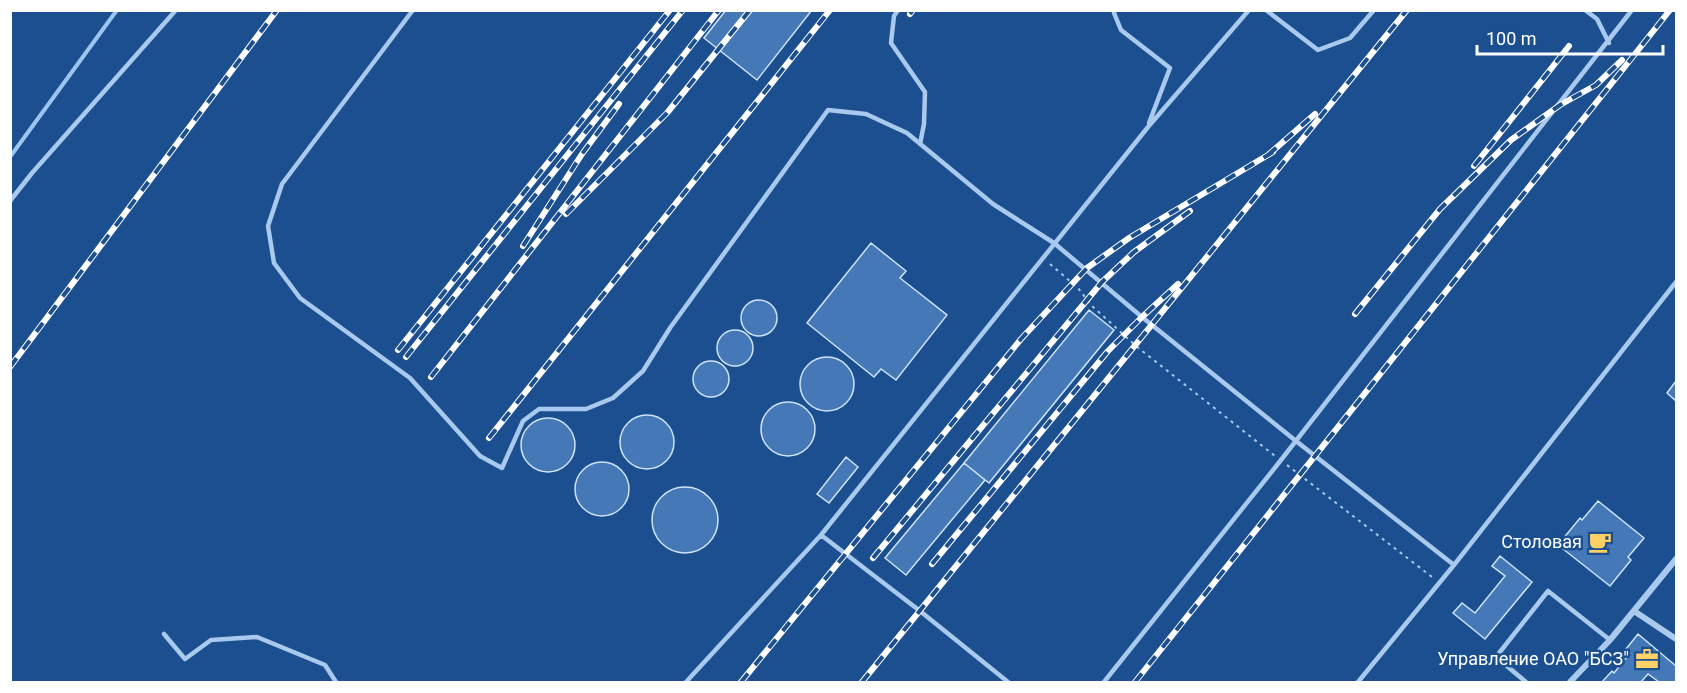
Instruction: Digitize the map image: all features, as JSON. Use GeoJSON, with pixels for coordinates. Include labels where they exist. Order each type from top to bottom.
{"type":"FeatureCollection","features":[{"type":"Feature","properties":{"kind":"street"},"geometry":{"type":"LineString","coordinates":[[1570,682],[1635,611],[1676,559]]}},
{"type":"Feature","properties":{"kind":"street"},"geometry":{"type":"LineString","coordinates":[[1635,611],[1677,639]]}},
{"type":"Feature","properties":{"kind":"lane"},"geometry":{"type":"LineString","coordinates":[[10,201],[32,172],[176,10]]}},
{"type":"Feature","properties":{"kind":"lane"},"geometry":{"type":"LineString","coordinates":[[413,10],[282,184],[268,226],[274,262],[300,297],[410,378],[480,456],[502,468],[524,421],[538,409],[586,409],[613,398],[643,371],[670,328],[828,110],[866,114],[907,133],[993,204],[1054,243],[1296,441],[1454,565]]}},
{"type":"Feature","properties":{"kind":"lane"},"geometry":{"type":"LineString","coordinates":[[898,10],[894,16],[891,43],[925,92],[924,124],[920,144]]}},
{"type":"Feature","properties":{"kind":"lane"},"geometry":{"type":"LineString","coordinates":[[1114,10],[1121,30],[1170,68],[1148,127]]}},
{"type":"Feature","properties":{"kind":"lane"},"geometry":{"type":"LineString","coordinates":[[686,682],[820,535],[1148,127],[1249,10]]}},
{"type":"Feature","properties":{"kind":"lane"},"geometry":{"type":"LineString","coordinates":[[1266,10],[1318,50],[1350,38],[1374,10]]}},
{"type":"Feature","properties":{"kind":"lane"},"geometry":{"type":"LineString","coordinates":[[1585,10],[1597,19],[1609,42]]}},
{"type":"Feature","properties":{"kind":"lane"},"geometry":{"type":"LineString","coordinates":[[1104,682],[1296,441],[1632,10]]}},
{"type":"Feature","properties":{"kind":"lane"},"geometry":{"type":"LineString","coordinates":[[1358,682],[1454,565],[1677,282]]}},
{"type":"Feature","properties":{"kind":"lane"},"geometry":{"type":"LineString","coordinates":[[820,535],[1008,682]]}},
{"type":"Feature","properties":{"kind":"lane"},"geometry":{"type":"LineString","coordinates":[[1526,682],[1496,657],[1548,591],[1610,640]]}},
{"type":"Feature","properties":{"kind":"lane"},"geometry":{"type":"LineString","coordinates":[[164,634],[185,659],[211,640],[257,637],[326,664],[336,682]]}},
{"type":"Feature","properties":{"kind":"path"},"geometry":{"type":"LineString","coordinates":[[1042,258],[1078,288],[1091,305],[1136,346],[1439,583]]}},
{"type":"Feature","properties":{"kind":"building"},"geometry":{"type":"Polygon","coordinates":[[[726,10],[812,10],[757,80],[704,38],[726,10]]]}},
{"type":"Feature","properties":{"kind":"building"},"geometry":{"type":"Polygon","coordinates":[[[871,243],[906,271],[900,278],[947,315],[896,380],[881,369],[874,377],[807,323],[871,243]]]}},
{"type":"Feature","properties":{"kind":"building"},"geometry":{"type":"Polygon","coordinates":[[[759,300],[772,305],[777,318],[772,331],[759,336],[746,331],[741,318],[746,305],[759,300]]]}},
{"type":"Feature","properties":{"kind":"building"},"geometry":{"type":"Polygon","coordinates":[[[1089,310],[1114,330],[989,483],[964,463],[1089,310]]]}},
{"type":"Feature","properties":{"kind":"building"},"geometry":{"type":"Polygon","coordinates":[[[735,330],[748,335],[753,348],[748,361],[735,366],[722,361],[717,348],[722,335],[735,330]]]}},
{"type":"Feature","properties":{"kind":"building"},"geometry":{"type":"Polygon","coordinates":[[[827,357],[837,359],[846,365],[852,374],[854,384],[852,394],[846,403],[837,409],[827,411],[817,409],[808,403],[802,394],[800,384],[802,374],[808,365],[817,359],[827,357]]]}},
{"type":"Feature","properties":{"kind":"building"},"geometry":{"type":"Polygon","coordinates":[[[711,361],[724,366],[729,379],[724,392],[711,397],[698,392],[693,379],[698,366],[711,361]]]}},
{"type":"Feature","properties":{"kind":"building"},"geometry":{"type":"Polygon","coordinates":[[[1676,381],[1676,401],[1667,393],[1676,381]]]}},
{"type":"Feature","properties":{"kind":"building"},"geometry":{"type":"Polygon","coordinates":[[[788,402],[798,404],[807,410],[813,419],[815,429],[813,439],[807,448],[798,454],[788,456],[778,454],[769,448],[763,439],[761,429],[763,419],[769,410],[778,404],[788,402]]]}},
{"type":"Feature","properties":{"kind":"building"},"geometry":{"type":"Polygon","coordinates":[[[647,415],[657,417],[666,423],[672,432],[674,442],[672,452],[666,461],[657,467],[647,469],[637,467],[628,461],[622,452],[620,442],[622,432],[628,423],[637,417],[647,415]]]}},
{"type":"Feature","properties":{"kind":"building"},"geometry":{"type":"Polygon","coordinates":[[[548,418],[558,420],[567,426],[573,435],[575,445],[573,455],[567,464],[558,470],[548,472],[538,470],[529,464],[523,455],[521,445],[523,435],[529,426],[538,420],[548,418]]]}},
{"type":"Feature","properties":{"kind":"building"},"geometry":{"type":"Polygon","coordinates":[[[846,457],[858,467],[829,503],[817,494],[846,457]]]}},
{"type":"Feature","properties":{"kind":"building"},"geometry":{"type":"Polygon","coordinates":[[[602,462],[612,464],[621,470],[627,479],[629,489],[627,499],[621,508],[612,514],[602,516],[592,514],[583,508],[577,499],[575,489],[577,479],[583,470],[592,464],[602,462]]]}},
{"type":"Feature","properties":{"kind":"building"},"geometry":{"type":"Polygon","coordinates":[[[964,463],[985,480],[906,575],[885,558],[964,463]]]}},
{"type":"Feature","properties":{"kind":"building"},"geometry":{"type":"Polygon","coordinates":[[[685,487],[698,490],[708,497],[715,507],[718,520],[715,533],[708,543],[698,550],[685,553],[672,550],[662,543],[655,533],[652,520],[655,507],[662,497],[672,490],[685,487]]]}},
{"type":"Feature","properties":{"kind":"building","name":"Столовая"},"geometry":{"type":"Polygon","coordinates":[[[1598,501],[1644,538],[1628,557],[1631,560],[1610,586],[1558,545],[1580,518],[1582,520],[1598,501]]]}},
{"type":"Feature","properties":{"kind":"building"},"geometry":{"type":"Polygon","coordinates":[[[1500,556],[1532,582],[1485,639],[1453,613],[1462,603],[1475,613],[1505,576],[1492,566],[1500,556]]]}},
{"type":"Feature","properties":{"kind":"building","name":"Управление ОАО \"БСЗ\""},"geometry":{"type":"Polygon","coordinates":[[[1638,634],[1676,666],[1676,682],[1659,682],[1648,674],[1641,682],[1602,682],[1612,671],[1614,673],[1630,653],[1626,649],[1638,634]]]}},
{"type":"Feature","properties":{"kind":"waterway"},"geometry":{"type":"LineString","coordinates":[[10,157],[117,10]]}},
{"type":"Feature","properties":{"kind":"railway"},"geometry":{"type":"LineString","coordinates":[[10,367],[277,10]]}},
{"type":"Feature","properties":{"kind":"railway"},"geometry":{"type":"LineString","coordinates":[[398,350],[670,10]]}},
{"type":"Feature","properties":{"kind":"railway"},"geometry":{"type":"LineString","coordinates":[[406,357],[683,10]]}},
{"type":"Feature","properties":{"kind":"railway"},"geometry":{"type":"LineString","coordinates":[[431,377],[719,10]]}},
{"type":"Feature","properties":{"kind":"railway"},"geometry":{"type":"LineString","coordinates":[[566,214],[667,113],[750,10]]}},
{"type":"Feature","properties":{"kind":"railway"},"geometry":{"type":"LineString","coordinates":[[489,438],[830,10]]}},
{"type":"Feature","properties":{"kind":"railway"},"geometry":{"type":"LineString","coordinates":[[910,14],[913,10]]}},
{"type":"Feature","properties":{"kind":"railway"},"geometry":{"type":"LineString","coordinates":[[862,682],[1407,10]]}},
{"type":"Feature","properties":{"kind":"railway"},"geometry":{"type":"LineString","coordinates":[[1135,682],[1670,10]]}},
{"type":"Feature","properties":{"kind":"railway"},"geometry":{"type":"LineString","coordinates":[[1474,166],[1569,46]]}},
{"type":"Feature","properties":{"kind":"railway"},"geometry":{"type":"LineString","coordinates":[[1355,314],[1440,209],[1511,140],[1560,105],[1596,85],[1622,60]]}},
{"type":"Feature","properties":{"kind":"railway"},"geometry":{"type":"LineString","coordinates":[[523,246],[582,154],[619,104]]}},
{"type":"Feature","properties":{"kind":"railway"},"geometry":{"type":"LineString","coordinates":[[1268,155],[1315,114]]}},
{"type":"Feature","properties":{"kind":"railway"},"geometry":{"type":"LineString","coordinates":[[741,682],[1021,339],[1087,268],[1129,238],[1273,152]]}},
{"type":"Feature","properties":{"kind":"railway"},"geometry":{"type":"LineString","coordinates":[[873,558],[1102,282],[1134,252],[1190,211]]}},
{"type":"Feature","properties":{"kind":"railway"},"geometry":{"type":"LineString","coordinates":[[932,564],[1108,351],[1178,284]]}},
{"type":"Feature","properties":{"kind":"place","name":"Столовая"},"geometry":{"type":"Point","coordinates":[1600,542]}},
{"type":"Feature","properties":{"kind":"place","name":"Управление ОАО \"БСЗ\""},"geometry":{"type":"Point","coordinates":[1647,659]}}]}
